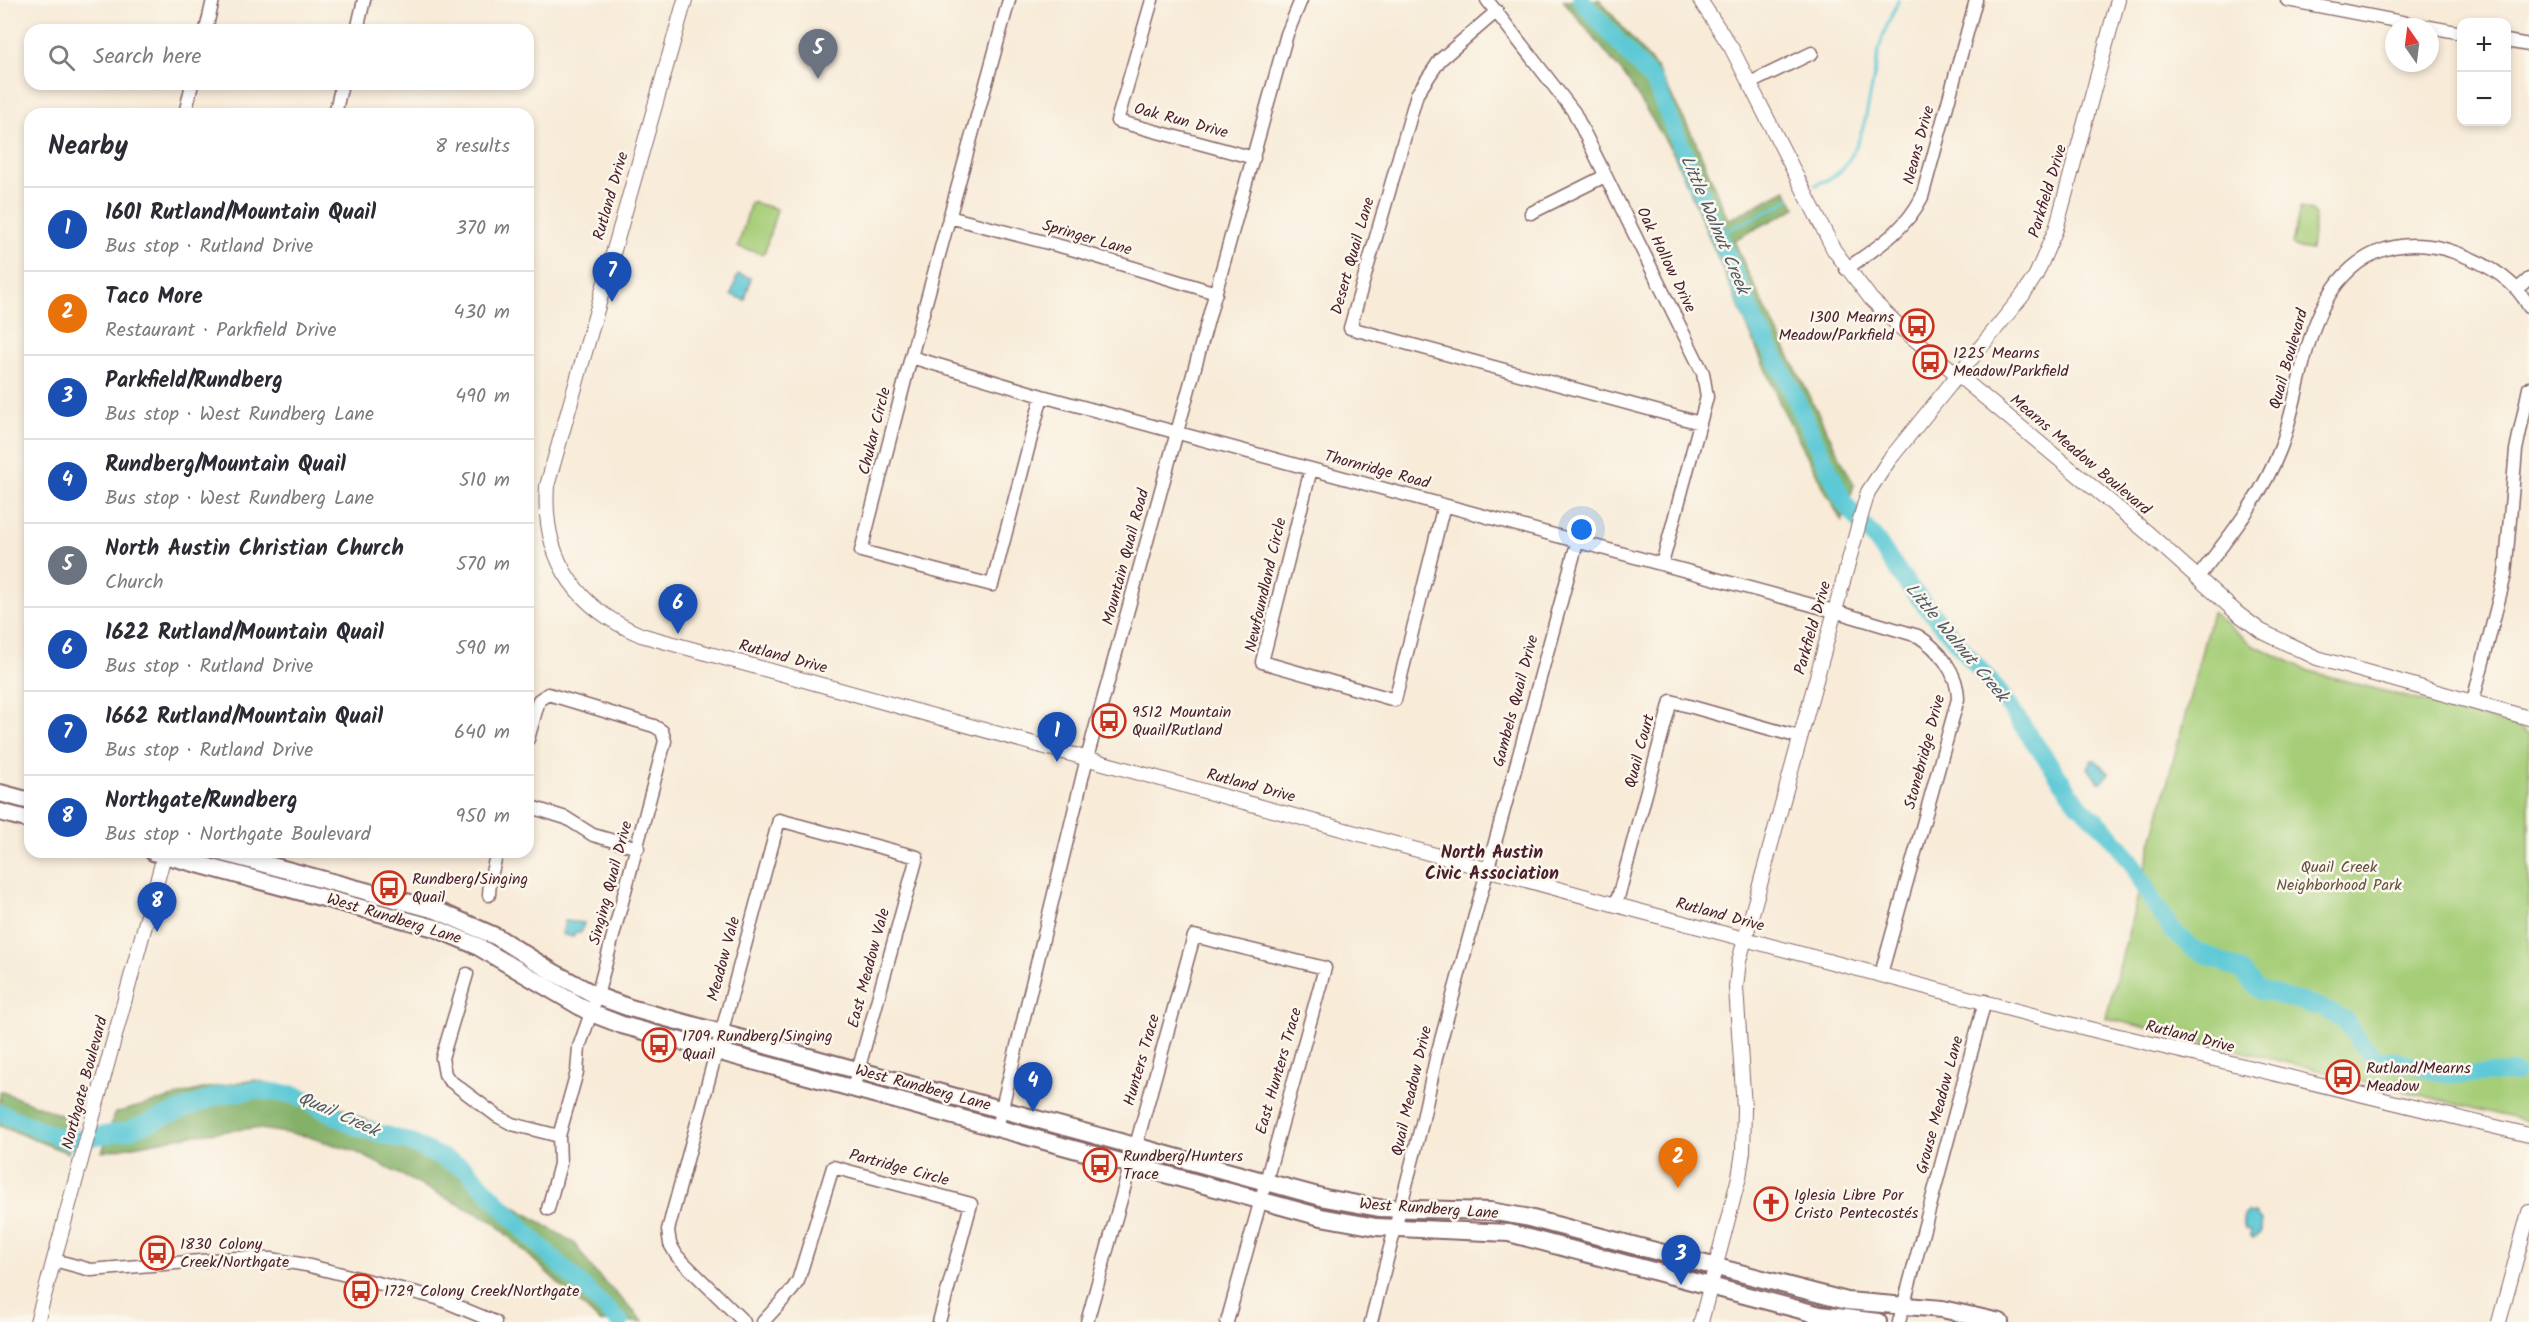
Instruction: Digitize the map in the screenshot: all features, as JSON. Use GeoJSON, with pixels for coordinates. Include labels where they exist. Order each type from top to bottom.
{"type":"FeatureCollection","features":[{"type":"Feature","properties":{"kind":"main road"},"geometry":{"type":"LineString","coordinates":[[0,793],[24,799]]}},
{"type":"Feature","properties":{"kind":"main road"},"geometry":{"type":"LineString","coordinates":[[0,812],[24,818]]}},
{"type":"Feature","properties":{"kind":"main road","name":"West Rundberg Lane"},"geometry":{"type":"LineString","coordinates":[[179,858],[435,928],[477,946],[591,1013],[622,1025],[1130,1165],[1354,1224],[1396,1228],[1490,1231],[1536,1239],[1820,1315],[1878,1322]]}},
{"type":"Feature","properties":{"kind":"main road","name":"West Rundberg Lane"},"geometry":{"type":"LineString","coordinates":[[242,858],[410,903],[468,922],[597,996],[721,1034],[1325,1198],[1401,1210],[1490,1211],[1540,1220],[1901,1314],[1965,1312],[2000,1322]]}},
{"type":"Feature","properties":{"kind":"main road"},"geometry":{"type":"LineString","coordinates":[[406,920],[410,903]]}},
{"type":"Feature","properties":{"kind":"main road"},"geometry":{"type":"LineString","coordinates":[[1536,1239],[1540,1220]]}},
{"type":"Feature","properties":{"kind":"street"},"geometry":{"type":"LineString","coordinates":[[207,24],[213,0]]}},
{"type":"Feature","properties":{"kind":"street"},"geometry":{"type":"LineString","coordinates":[[358,24],[364,0]]}},
{"type":"Feature","properties":{"kind":"street","name":"Rutland Drive"},"geometry":{"type":"LineString","coordinates":[[685,0],[551,468],[546,497],[550,539],[561,567],[576,590],[603,616],[641,635],[1616,905],[2040,1017],[2529,1135]]}},
{"type":"Feature","properties":{"kind":"street","name":"Chukar Circle"},"geometry":{"type":"LineString","coordinates":[[1009,0],[911,357],[861,551],[992,585],[1042,396]]}},
{"type":"Feature","properties":{"kind":"street","name":"Oak Run Drive"},"geometry":{"type":"LineString","coordinates":[[1152,0],[1117,122],[1254,158]]}},
{"type":"Feature","properties":{"kind":"street","name":"Mountain Quail Road"},"geometry":{"type":"LineString","coordinates":[[997,1128],[1087,758],[1287,34],[1301,0]]}},
{"type":"Feature","properties":{"kind":"street","name":"Oak Hollow Drive"},"geometry":{"type":"LineString","coordinates":[[1487,0],[1574,112],[1703,373],[1707,397],[1662,564]]}},
{"type":"Feature","properties":{"kind":"street","name":"Mearns Meadow Boulevard"},"geometry":{"type":"LineString","coordinates":[[1700,0],[1732,49],[1823,231],[1846,269],[1882,311],[2261,631],[2317,658],[2529,718]]}},
{"type":"Feature","properties":{"kind":"street","name":"Neans Drive"},"geometry":{"type":"LineString","coordinates":[[1846,269],[1900,230],[1915,212],[1922,197],[1976,0]]}},
{"type":"Feature","properties":{"kind":"street","name":"Parkfield Drive"},"geometry":{"type":"LineString","coordinates":[[1701,1322],[1739,1177],[1745,1132],[1736,987],[1745,939],[1868,492],[1889,460],[2023,295],[2047,253],[2056,229],[2118,0]]}},
{"type":"Feature","properties":{"kind":"street"},"geometry":{"type":"LineString","coordinates":[[2287,0],[2385,19]]}},
{"type":"Feature","properties":{"kind":"street","name":"Desert Quail Lane"},"geometry":{"type":"LineString","coordinates":[[1497,11],[1440,60],[1417,94],[1350,328],[1700,423]]}},
{"type":"Feature","properties":{"kind":"street"},"geometry":{"type":"LineString","coordinates":[[2439,29],[2457,32]]}},
{"type":"Feature","properties":{"kind":"street"},"geometry":{"type":"LineString","coordinates":[[2511,42],[2529,45]]}},
{"type":"Feature","properties":{"kind":"street"},"geometry":{"type":"LineString","coordinates":[[1750,83],[1812,53]]}},
{"type":"Feature","properties":{"kind":"street"},"geometry":{"type":"LineString","coordinates":[[186,108],[191,90]]}},
{"type":"Feature","properties":{"kind":"street"},"geometry":{"type":"LineString","coordinates":[[336,108],[340,90]]}},
{"type":"Feature","properties":{"kind":"street"},"geometry":{"type":"LineString","coordinates":[[1531,213],[1605,176]]}},
{"type":"Feature","properties":{"kind":"street","name":"Springer Lane"},"geometry":{"type":"LineString","coordinates":[[949,217],[1075,250],[1216,293]]}},
{"type":"Feature","properties":{"kind":"street","name":"Quail Boulevard"},"geometry":{"type":"LineString","coordinates":[[2198,577],[2236,528],[2271,470],[2281,447],[2320,311],[2334,285],[2346,272],[2364,258],[2383,250],[2404,245],[2425,245],[2470,258],[2506,278],[2518,289],[2529,307]]}},
{"type":"Feature","properties":{"kind":"street"},"geometry":{"type":"LineString","coordinates":[[2518,289],[2529,279]]}},
{"type":"Feature","properties":{"kind":"street","name":"Thornridge Road"},"geometry":{"type":"LineString","coordinates":[[911,357],[1042,396],[1834,611]]}},
{"type":"Feature","properties":{"kind":"street"},"geometry":{"type":"LineString","coordinates":[[2473,701],[2505,575],[2516,450],[2529,388]]}},
{"type":"Feature","properties":{"kind":"street","name":"Newfoundland Circle"},"geometry":{"type":"LineString","coordinates":[[1311,469],[1262,662],[1395,700],[1444,506]]}},
{"type":"Feature","properties":{"kind":"street","name":"Gambels Quail Drive"},"geometry":{"type":"LineString","coordinates":[[1487,868],[1577,543]]}},
{"type":"Feature","properties":{"kind":"street","name":"Stonebridge Drive"},"geometry":{"type":"LineString","coordinates":[[1834,611],[1918,636],[1929,642],[1953,675],[1958,691],[1958,699],[1881,974]]}},
{"type":"Feature","properties":{"kind":"street","name":"Singing Quail Drive"},"geometry":{"type":"LineString","coordinates":[[534,717],[538,702],[549,694],[654,726],[662,731],[665,743],[597,996],[579,1047],[577,1072],[559,1136],[560,1164],[548,1209]]}},
{"type":"Feature","properties":{"kind":"street","name":"Quail Court"},"geometry":{"type":"LineString","coordinates":[[1616,905],[1671,701],[1799,737]]}},
{"type":"Feature","properties":{"kind":"street"},"geometry":{"type":"LineString","coordinates":[[534,808],[566,818],[586,832],[601,838],[638,848]]}},
{"type":"Feature","properties":{"kind":"street","name":"Meadow Vale"},"geometry":{"type":"LineString","coordinates":[[744,1322],[677,1256],[670,1244],[668,1234],[779,820],[917,857]]}},
{"type":"Feature","properties":{"kind":"street","name":"East Meadow Vale"},"geometry":{"type":"LineString","coordinates":[[853,1089],[917,857]]}},
{"type":"Feature","properties":{"kind":"street","name":"Northgate Boulevard"},"geometry":{"type":"LineString","coordinates":[[37,1322],[160,858]]}},
{"type":"Feature","properties":{"kind":"street"},"geometry":{"type":"LineString","coordinates":[[489,895],[496,858]]}},
{"type":"Feature","properties":{"kind":"street","name":"Quail Meadow Drive"},"geometry":{"type":"LineString","coordinates":[[1371,1322],[1401,1210],[1436,1058],[1487,868]]}},
{"type":"Feature","properties":{"kind":"street","name":"Hunters Trace"},"geometry":{"type":"LineString","coordinates":[[1087,1322],[1194,936],[1325,968]]}},
{"type":"Feature","properties":{"kind":"street","name":"East Hunters Trace"},"geometry":{"type":"LineString","coordinates":[[1227,1322],[1325,968]]}},
{"type":"Feature","properties":{"kind":"street"},"geometry":{"type":"LineString","coordinates":[[466,974],[442,1058],[445,1074],[449,1080],[512,1124],[559,1136]]}},
{"type":"Feature","properties":{"kind":"street","name":"Grouse Meadow Lane"},"geometry":{"type":"LineString","coordinates":[[1901,1314],[1985,1001]]}},
{"type":"Feature","properties":{"kind":"street","name":"Partridge Circle"},"geometry":{"type":"LineString","coordinates":[[763,1322],[798,1281],[833,1167],[971,1204],[939,1322]]}},
{"type":"Feature","properties":{"kind":"street"},"geometry":{"type":"LineString","coordinates":[[2499,1322],[2529,1212]]}},
{"type":"Feature","properties":{"kind":"street"},"geometry":{"type":"LineString","coordinates":[[54,1260],[91,1270],[237,1258],[271,1259],[306,1265],[437,1298],[495,1322]]}},
{"type":"Feature","properties":{"kind":"green space"},"geometry":{"type":"Polygon","coordinates":[[[1563,0],[1600,0],[1657,69],[1695,140],[1728,220],[1786,190],[1796,208],[1734,240],[1747,271],[1854,485],[1842,522],[1781,406],[1674,154],[1625,76],[1563,0]]]}},
{"type":"Feature","properties":{"kind":"green space"},"geometry":{"type":"Polygon","coordinates":[[[751,202],[777,209],[764,254],[738,247],[751,202]]]}},
{"type":"Feature","properties":{"kind":"green space"},"geometry":{"type":"Polygon","coordinates":[[[2300,208],[2312,211],[2315,215],[2311,250],[2295,247],[2292,244],[2300,208]]]}},
{"type":"Feature","properties":{"kind":"green space","name":"Quail Creek Neighborhood Park"},"geometry":{"type":"Polygon","coordinates":[[[2212,612],[2250,643],[2309,671],[2518,727],[2529,735],[2529,1119],[2525,1121],[2106,1018],[2212,612]]]}},
{"type":"Feature","properties":{"kind":"green space"},"geometry":{"type":"Polygon","coordinates":[[[254,1080],[310,1092],[363,1119],[459,1157],[512,1205],[574,1243],[594,1271],[644,1322],[600,1322],[492,1221],[354,1151],[306,1136],[253,1128],[192,1135],[102,1152],[115,1113],[202,1089],[254,1080]]]}},
{"type":"Feature","properties":{"kind":"green space"},"geometry":{"type":"Polygon","coordinates":[[[0,1091],[76,1121],[68,1153],[0,1126],[0,1091]]]}},
{"type":"Feature","properties":{"kind":"water"},"geometry":{"type":"Polygon","coordinates":[[[738,274],[751,278],[745,300],[731,295],[738,274]]]}},
{"type":"Feature","properties":{"kind":"water"},"geometry":{"type":"Polygon","coordinates":[[[2092,760],[2095,760],[2109,773],[2101,782],[2098,782],[2088,768],[2092,760]]]}},
{"type":"Feature","properties":{"kind":"water"},"geometry":{"type":"Polygon","coordinates":[[[565,921],[584,923],[581,933],[575,932],[573,937],[562,934],[565,921]]]}},
{"type":"Feature","properties":{"kind":"water"},"geometry":{"type":"Polygon","coordinates":[[[2247,1213],[2255,1214],[2261,1221],[2261,1232],[2253,1239],[2250,1236],[2251,1230],[2246,1229],[2243,1224],[2243,1217],[2247,1213]]]}},
{"type":"Feature","properties":{"kind":"waterway","name":"Little Walnut Creek"},"geometry":{"type":"LineString","coordinates":[[1581,0],[1655,83],[1755,322],[1782,370],[1845,504],[1876,540],[1908,585],[1998,691],[2078,804],[2105,829],[2120,847],[2173,931],[2192,948],[2241,971],[2259,990],[2322,1008],[2345,1020],[2357,1039],[2376,1060],[2398,1061],[2453,1075],[2515,1073]]}},
{"type":"Feature","properties":{"kind":"waterway"},"geometry":{"type":"LineString","coordinates":[[1815,185],[1840,171],[1852,155],[1859,140],[1882,39],[1898,0]]}},
{"type":"Feature","properties":{"kind":"waterway"},"geometry":{"type":"LineString","coordinates":[[1718,235],[1779,206],[1790,198]]}},
{"type":"Feature","properties":{"kind":"waterway","name":"Quail Creek"},"geometry":{"type":"LineString","coordinates":[[0,1113],[68,1141],[127,1131],[220,1095],[256,1090],[296,1095],[357,1127],[409,1142],[466,1169],[535,1241],[620,1322]]}},
{"type":"Feature","properties":{"kind":"place","name":"North Austin Christian Church"},"geometry":{"type":"Point","coordinates":[818,79]}},
{"type":"Feature","properties":{"kind":"place","name":"1662 Rutland/Mountain Quail"},"geometry":{"type":"Point","coordinates":[612,302]}},
{"type":"Feature","properties":{"kind":"place","name":"1300 Mearns Meadow/Parkfield"},"geometry":{"type":"Point","coordinates":[1917,326]}},
{"type":"Feature","properties":{"kind":"place","name":"1225 Mearns Meadow/Parkfield"},"geometry":{"type":"Point","coordinates":[1930,362]}},
{"type":"Feature","properties":{"kind":"place","name":"1622 Rutland/Mountain Quail"},"geometry":{"type":"Point","coordinates":[678,634]}},
{"type":"Feature","properties":{"kind":"place","name":"9512 Mountain Quail/Rutland"},"geometry":{"type":"Point","coordinates":[1109,721]}},
{"type":"Feature","properties":{"kind":"place","name":"1601 Rutland/Mountain Quail"},"geometry":{"type":"Point","coordinates":[1057,762]}},
{"type":"Feature","properties":{"kind":"place","name":"Rundberg/Singing Quail"},"geometry":{"type":"Point","coordinates":[389,888]}},
{"type":"Feature","properties":{"kind":"place","name":"Northgate/Rundberg"},"geometry":{"type":"Point","coordinates":[157,932]}},
{"type":"Feature","properties":{"kind":"place","name":"1709 Rundberg/Singing Quail"},"geometry":{"type":"Point","coordinates":[659,1045]}},
{"type":"Feature","properties":{"kind":"place","name":"Rutland/Mearns Meadow"},"geometry":{"type":"Point","coordinates":[2343,1077]}},
{"type":"Feature","properties":{"kind":"place","name":"Rundberg/Mountain Quail"},"geometry":{"type":"Point","coordinates":[1033,1112]}},
{"type":"Feature","properties":{"kind":"place","name":"Rundberg/Hunters Trace"},"geometry":{"type":"Point","coordinates":[1100,1165]}},
{"type":"Feature","properties":{"kind":"place","name":"Taco More"},"geometry":{"type":"Point","coordinates":[1678,1188]}},
{"type":"Feature","properties":{"kind":"place","name":"Iglesia Libre Por Cristo Pentecostés"},"geometry":{"type":"Point","coordinates":[1771,1204]}},
{"type":"Feature","properties":{"kind":"place","name":"1830 Colony Creek/Northgate"},"geometry":{"type":"Point","coordinates":[157,1253]}},
{"type":"Feature","properties":{"kind":"place","name":"Parkfield/Rundberg"},"geometry":{"type":"Point","coordinates":[1681,1285]}},
{"type":"Feature","properties":{"kind":"place","name":"1729 Colony Creek/Northgate"},"geometry":{"type":"Point","coordinates":[361,1291]}},
{"type":"Feature","properties":{"kind":"district","name":"North Austin Civic Association"},"geometry":{"type":"Point","coordinates":[1492,863]}}]}
